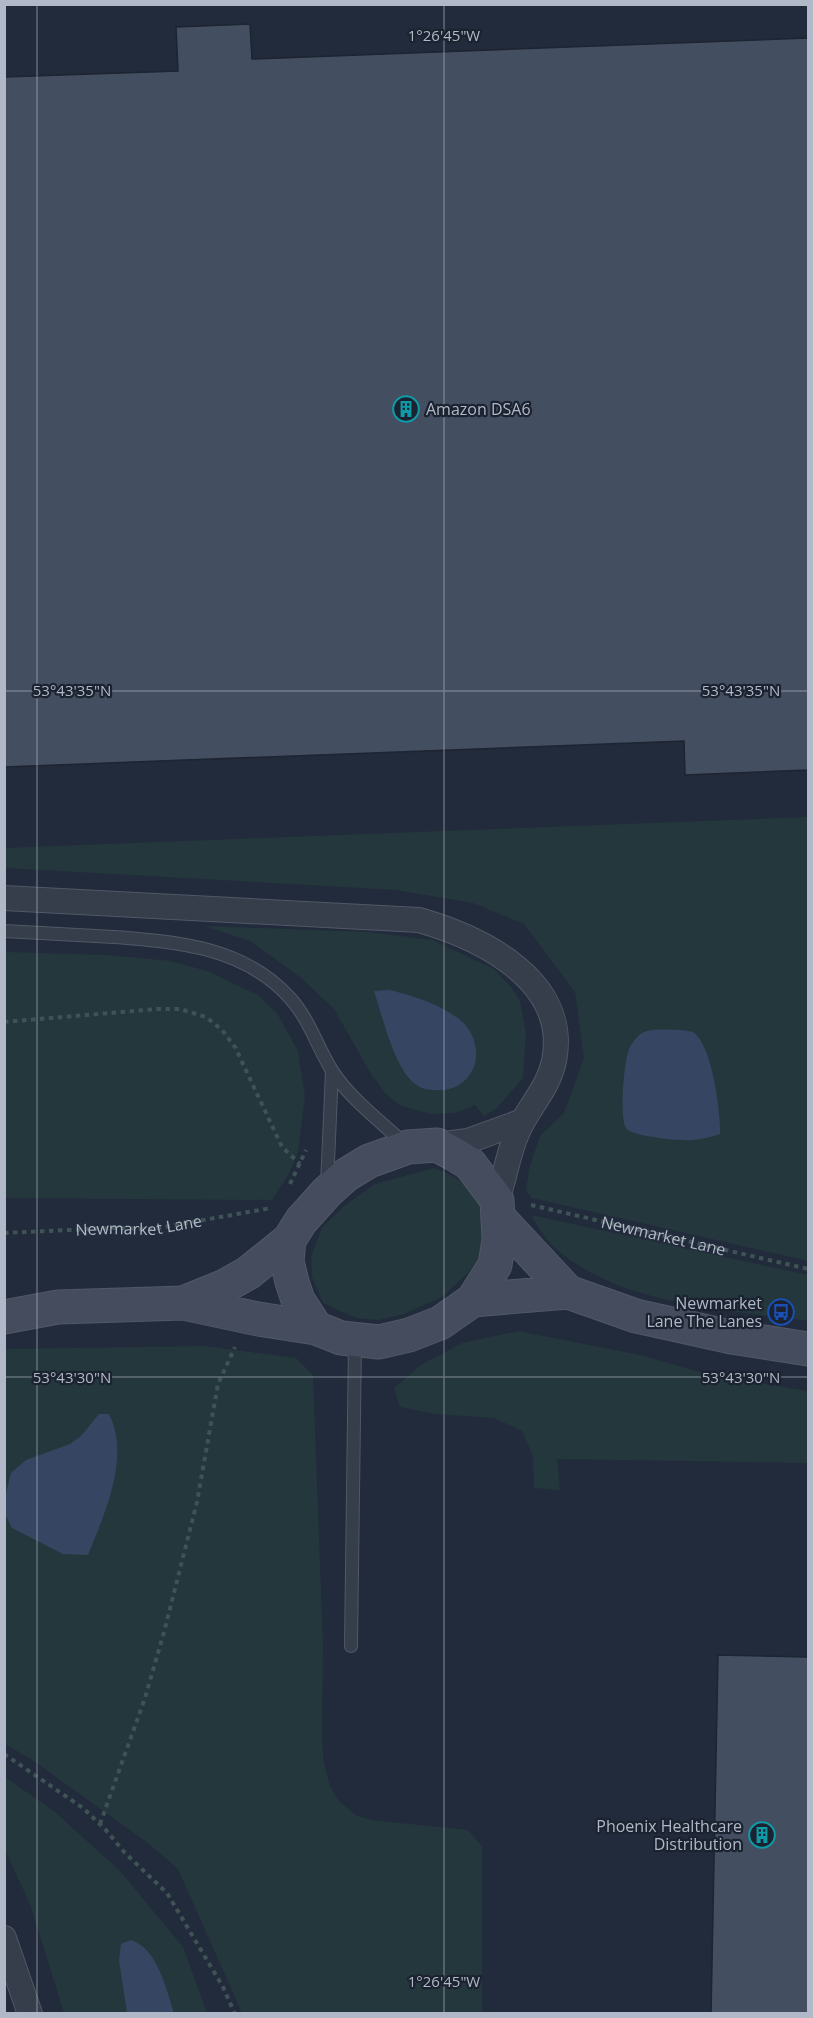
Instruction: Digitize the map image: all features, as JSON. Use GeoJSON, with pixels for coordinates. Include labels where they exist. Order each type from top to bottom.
{"type":"FeatureCollection","features":[{"type":"Feature","properties":{"kind":"main road"},"geometry":{"type":"LineString","coordinates":[[183,1303],[225,1286],[248,1273],[289,1240],[301,1221],[346,1175],[369,1161],[422,1146],[470,1164],[506,1207],[568,1292]]}},
{"type":"Feature","properties":{"kind":"main road"},"geometry":{"type":"LineString","coordinates":[[4,1317],[58,1307],[183,1303],[258,1319],[316,1328],[329,1334],[355,1340],[379,1342],[409,1335],[440,1323],[473,1300],[495,1265],[506,1207]]}},
{"type":"Feature","properties":{"kind":"main road"},"geometry":{"type":"LineString","coordinates":[[289,1240],[287,1261],[292,1282],[298,1300],[316,1328]]}},
{"type":"Feature","properties":{"kind":"main road"},"geometry":{"type":"LineString","coordinates":[[473,1300],[568,1292],[636,1316],[731,1337],[808,1349]]}},
{"type":"Feature","properties":{"kind":"street"},"geometry":{"type":"LineString","coordinates":[[4,898],[418,920],[446,928],[492,949],[519,969],[545,1000],[555,1023],[556,1041],[550,1077],[512,1144],[506,1207]]}},
{"type":"Feature","properties":{"kind":"street"},"geometry":{"type":"LineString","coordinates":[[422,1146],[468,1141],[523,1121]]}},
{"type":"Feature","properties":{"kind":"street"},"geometry":{"type":"LineString","coordinates":[[4,1938],[30,2013]]}},
{"type":"Feature","properties":{"kind":"lane"},"geometry":{"type":"LineString","coordinates":[[4,931],[169,941],[234,957],[273,982],[291,999],[304,1017],[332,1071],[357,1099],[422,1146]]}},
{"type":"Feature","properties":{"kind":"lane"},"geometry":{"type":"LineString","coordinates":[[327,1192],[332,1071]]}},
{"type":"Feature","properties":{"kind":"lane"},"geometry":{"type":"LineString","coordinates":[[351,1646],[355,1340]]}},
{"type":"Feature","properties":{"kind":"path"},"geometry":{"type":"LineString","coordinates":[[4,1022],[157,1009],[180,1009],[206,1017],[222,1030],[234,1047],[282,1147],[300,1164]]}},
{"type":"Feature","properties":{"kind":"path","name":"Newmarket Lane"},"geometry":{"type":"LineString","coordinates":[[506,1207],[808,1269]]}},
{"type":"Feature","properties":{"kind":"path","name":"Newmarket Lane"},"geometry":{"type":"LineString","coordinates":[[4,1233],[112,1228],[147,1229],[271,1208]]}},
{"type":"Feature","properties":{"kind":"path"},"geometry":{"type":"LineString","coordinates":[[100,1824],[145,1698],[164,1632],[197,1503],[218,1384],[237,1342]]}},
{"type":"Feature","properties":{"kind":"path"},"geometry":{"type":"LineString","coordinates":[[4,1754],[83,1808],[166,1893],[223,1987],[235,2013]]}},
{"type":"Feature","properties":{"kind":"green space"},"geometry":{"type":"Polygon","coordinates":[[[808,817],[808,1261],[532,1198],[526,1191],[529,1169],[540,1136],[564,1113],[584,1058],[575,992],[524,924],[473,903],[396,890],[5,868],[4,848],[808,817]]]}},
{"type":"Feature","properties":{"kind":"green space"},"geometry":{"type":"Polygon","coordinates":[[[204,926],[369,932],[432,940],[494,969],[511,987],[520,1001],[526,1034],[523,1078],[497,1108],[484,1116],[475,1105],[455,1113],[430,1114],[399,1105],[385,1093],[371,1074],[334,1009],[300,977],[250,941],[204,926]]]}},
{"type":"Feature","properties":{"kind":"green space"},"geometry":{"type":"Polygon","coordinates":[[[5,952],[108,955],[171,961],[207,971],[258,995],[277,1013],[298,1051],[305,1097],[298,1152],[290,1172],[272,1200],[5,1198],[5,952]]]}},
{"type":"Feature","properties":{"kind":"green space"},"geometry":{"type":"Polygon","coordinates":[[[434,1168],[455,1177],[489,1207],[485,1251],[469,1272],[442,1297],[404,1314],[378,1320],[356,1318],[323,1303],[312,1277],[311,1257],[322,1228],[344,1206],[375,1184],[434,1168]]]}},
{"type":"Feature","properties":{"kind":"green space"},"geometry":{"type":"Polygon","coordinates":[[[531,1215],[808,1275],[808,1321],[706,1307],[636,1292],[604,1279],[575,1263],[549,1242],[531,1215]]]}},
{"type":"Feature","properties":{"kind":"green space"},"geometry":{"type":"Polygon","coordinates":[[[518,1331],[640,1355],[710,1375],[808,1391],[808,1463],[557,1459],[560,1490],[534,1488],[533,1456],[522,1431],[494,1418],[435,1414],[400,1407],[394,1388],[421,1365],[462,1343],[518,1331]]]}},
{"type":"Feature","properties":{"kind":"green space"},"geometry":{"type":"Polygon","coordinates":[[[205,1346],[296,1358],[313,1375],[323,1645],[322,1741],[324,1763],[330,1786],[338,1800],[355,1815],[371,1820],[468,1830],[482,1846],[482,2013],[242,2013],[178,1869],[149,1844],[34,1761],[5,1744],[5,1349],[205,1346]]]}},
{"type":"Feature","properties":{"kind":"green space"},"geometry":{"type":"Polygon","coordinates":[[[5,1777],[55,1812],[120,1871],[183,1947],[207,2013],[64,2013],[30,1904],[5,1850],[5,1777]]]}},
{"type":"Feature","properties":{"kind":"water"},"geometry":{"type":"Polygon","coordinates":[[[389,990],[442,1008],[467,1027],[476,1049],[476,1060],[466,1079],[448,1089],[432,1090],[418,1086],[407,1075],[395,1053],[374,991],[389,990]]]}},
{"type":"Feature","properties":{"kind":"water"},"geometry":{"type":"Polygon","coordinates":[[[646,1031],[693,1032],[700,1039],[705,1050],[717,1096],[720,1134],[687,1140],[658,1138],[630,1131],[624,1122],[623,1088],[630,1047],[639,1035],[646,1031]]]}},
{"type":"Feature","properties":{"kind":"water"},"geometry":{"type":"Polygon","coordinates":[[[99,1414],[109,1414],[115,1431],[117,1449],[113,1486],[88,1555],[63,1554],[12,1528],[5,1514],[5,1497],[11,1473],[26,1460],[70,1444],[81,1436],[99,1414]]]}},
{"type":"Feature","properties":{"kind":"water"},"geometry":{"type":"Polygon","coordinates":[[[131,1940],[148,1952],[160,1971],[174,2013],[127,2013],[119,1960],[121,1944],[131,1940]]]}},
{"type":"Feature","properties":{"kind":"building","name":"Amazon DSA6"},"geometry":{"type":"Polygon","coordinates":[[[250,24],[252,59],[808,38],[808,770],[685,775],[684,741],[4,767],[4,77],[178,71],[176,27],[250,24]]]}},
{"type":"Feature","properties":{"kind":"building","name":"Phoenix Healthcare Distribution"},"geometry":{"type":"Polygon","coordinates":[[[718,1655],[808,1657],[808,2014],[711,2014],[718,1655]]]}},
{"type":"Feature","properties":{"kind":"place","name":"Amazon DSA6"},"geometry":{"type":"Point","coordinates":[406,409]}},
{"type":"Feature","properties":{"kind":"place","name":"Newmarket Lane The Lanes"},"geometry":{"type":"Point","coordinates":[781,1312]}},
{"type":"Feature","properties":{"kind":"place","name":"Phoenix Healthcare Distribution"},"geometry":{"type":"Point","coordinates":[762,1835]}}]}
